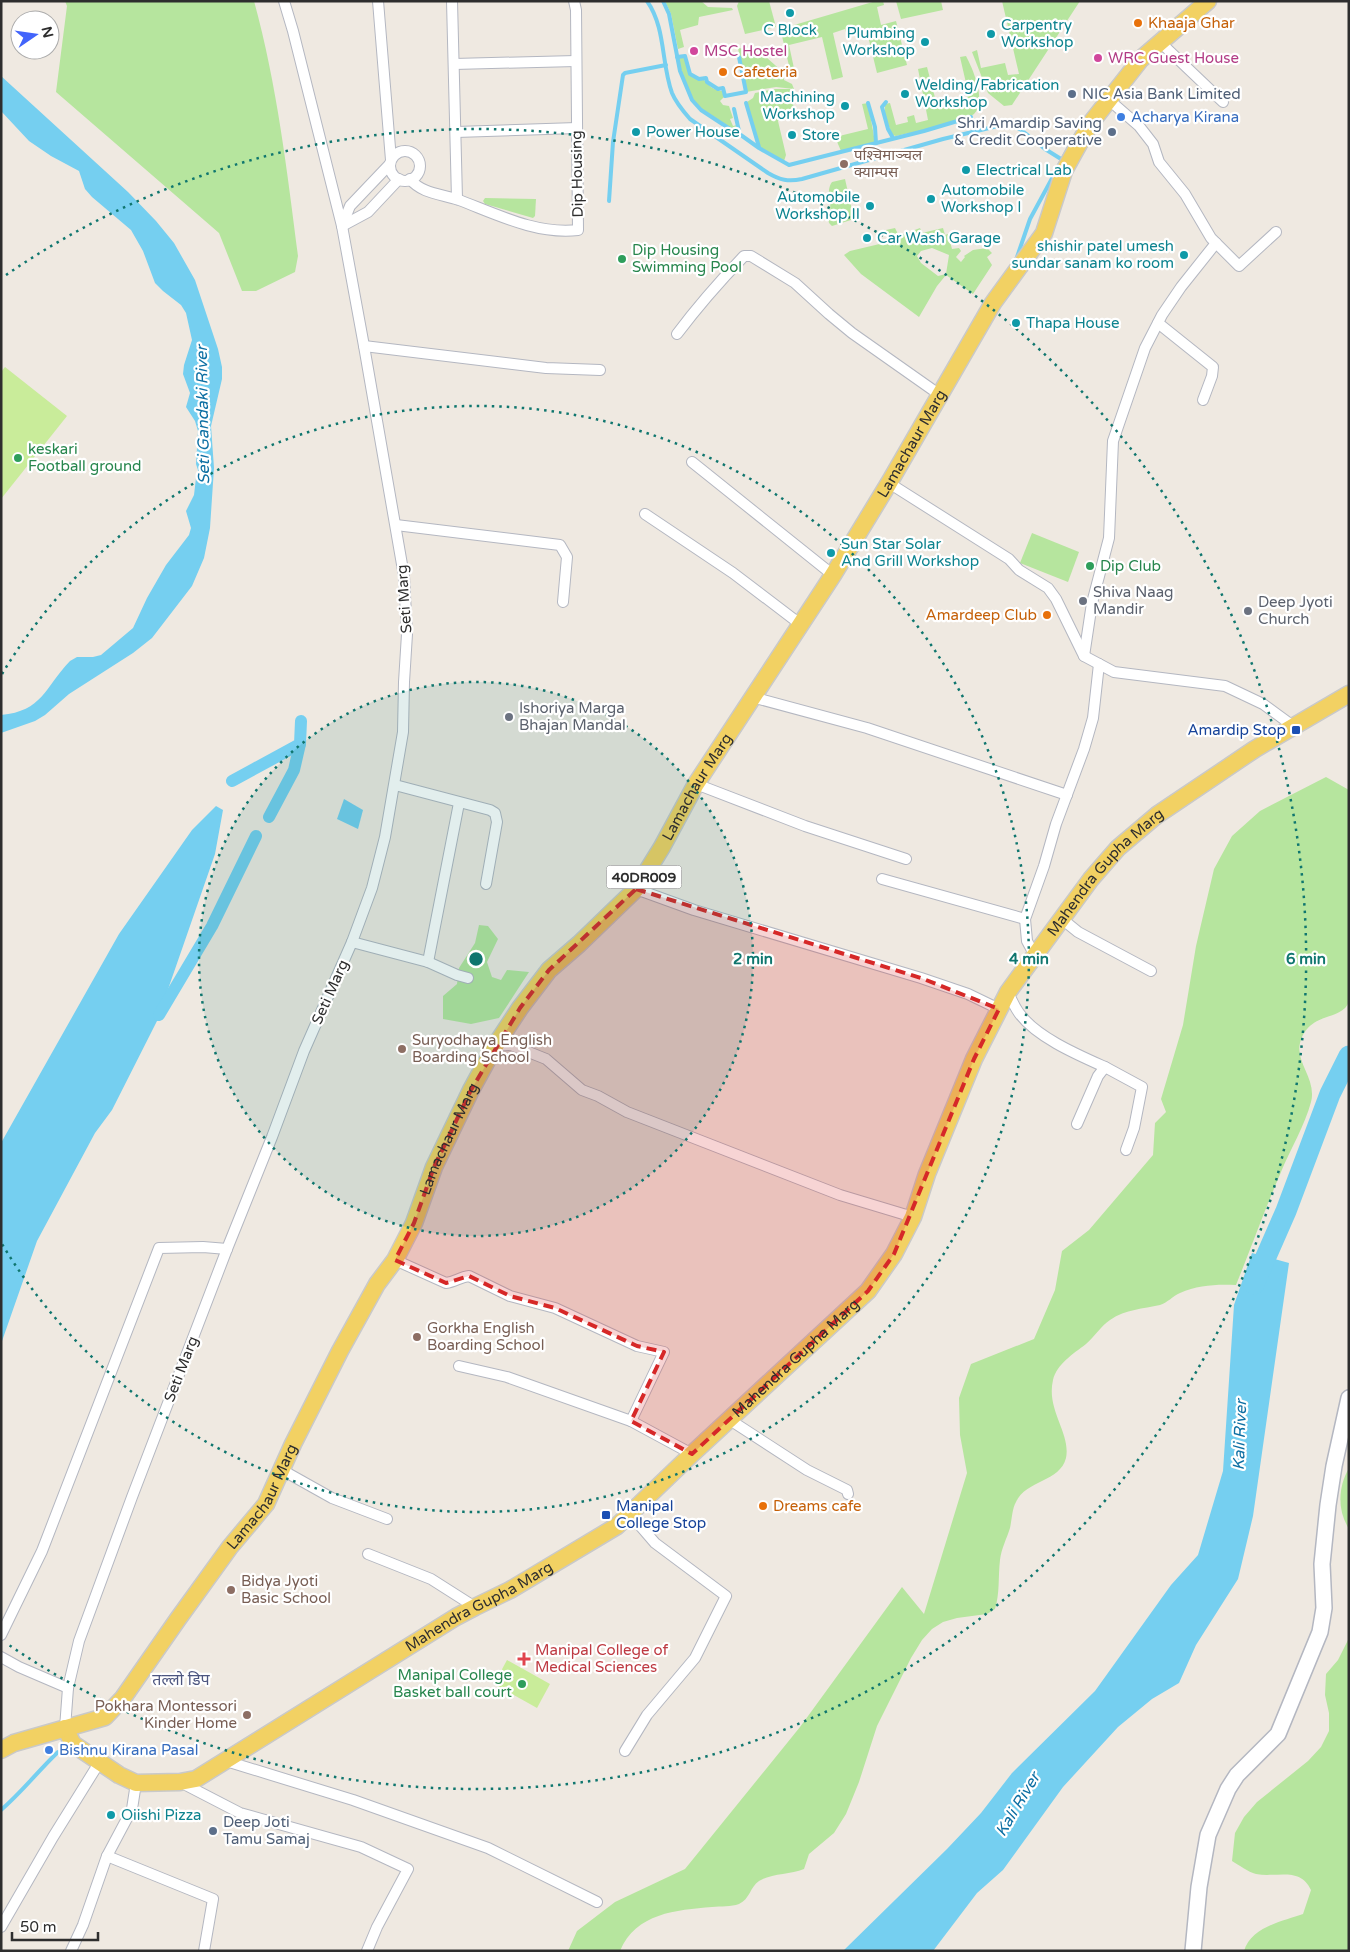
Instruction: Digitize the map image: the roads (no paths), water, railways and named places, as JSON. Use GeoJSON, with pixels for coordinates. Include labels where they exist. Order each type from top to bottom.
{"type":"FeatureCollection","features":[{"type":"Feature","properties":{"kind":"main road","name":"Lamachaur Marg"},"geometry":{"type":"LineString","coordinates":[[1,1750],[14,1743],[105,1717],[123,1698],[219,1563],[266,1504],[293,1444],[340,1351],[414,1223],[434,1167],[471,1090],[495,1046],[520,1008],[549,970],[580,944],[636,889],[662,848],[696,784],[833,575],[889,483],[993,302],[1044,233],[1068,164],[1090,124],[1141,59],[1208,1]]}},
{"type":"Feature","properties":{"kind":"main road","name":"Mahendra Gupha Marg"},"geometry":{"type":"LineString","coordinates":[[65,1728],[73,1744],[118,1775],[136,1783],[180,1782],[196,1779],[475,1606],[510,1590],[617,1526],[868,1291],[894,1254],[913,1217],[927,1174],[970,1068],[1008,992],[1034,954],[1091,879],[1118,848],[1157,815],[1293,726],[1349,694]]}},
{"type":"Feature","properties":{"kind":"main road"},"geometry":{"type":"LineString","coordinates":[[1193,1951],[1199,1887],[1208,1835],[1228,1789],[1237,1774],[1278,1734],[1320,1632],[1324,1608],[1322,1564],[1328,1505],[1334,1466],[1349,1398]]}},
{"type":"Feature","properties":{"kind":"street","name":"Seti Marg"},"geometry":{"type":"LineString","coordinates":[[65,1728],[68,1688],[79,1641],[227,1249],[304,1052],[352,942],[372,888],[385,837],[404,732],[404,682],[408,634],[404,576],[396,525],[342,226],[294,31],[284,1]]}},
{"type":"Feature","properties":{"kind":"street"},"geometry":{"type":"LineString","coordinates":[[342,226],[350,206],[391,162],[398,153],[402,151],[412,152],[419,163],[419,167],[416,175],[410,179],[399,179],[392,173],[391,162],[378,1]]}},
{"type":"Feature","properties":{"kind":"street"},"geometry":{"type":"LineString","coordinates":[[452,1],[458,200]]}},
{"type":"Feature","properties":{"kind":"street","name":"Dip Housing"},"geometry":{"type":"LineString","coordinates":[[410,179],[423,190],[458,200],[503,218],[539,228],[578,230],[576,10],[574,1]]}},
{"type":"Feature","properties":{"kind":"street"},"geometry":{"type":"LineString","coordinates":[[1160,42],[1222,102]]}},
{"type":"Feature","properties":{"kind":"street"},"geometry":{"type":"LineString","coordinates":[[454,64],[576,61]]}},
{"type":"Feature","properties":{"kind":"street"},"geometry":{"type":"LineString","coordinates":[[1108,99],[1139,126],[1153,144],[1159,162],[1185,194],[1197,217],[1216,243],[1239,266],[1276,232]]}},
{"type":"Feature","properties":{"kind":"street"},"geometry":{"type":"LineString","coordinates":[[456,132],[577,128]]}},
{"type":"Feature","properties":{"kind":"street"},"geometry":{"type":"LineString","coordinates":[[342,226],[368,212],[399,179]]}},
{"type":"Feature","properties":{"kind":"street"},"geometry":{"type":"LineString","coordinates":[[1084,656],[1092,603],[1109,538],[1113,441],[1145,348],[1158,323],[1181,287],[1216,243]]}},
{"type":"Feature","properties":{"kind":"street"},"geometry":{"type":"LineString","coordinates":[[677,334],[723,278],[744,256],[751,256],[795,283],[852,333],[940,395]]}},
{"type":"Feature","properties":{"kind":"street"},"geometry":{"type":"LineString","coordinates":[[1158,323],[1213,367],[1212,376],[1203,400]]}},
{"type":"Feature","properties":{"kind":"street"},"geometry":{"type":"LineString","coordinates":[[364,346],[546,368],[600,370]]}},
{"type":"Feature","properties":{"kind":"street"},"geometry":{"type":"LineString","coordinates":[[692,462],[833,575]]}},
{"type":"Feature","properties":{"kind":"street"},"geometry":{"type":"LineString","coordinates":[[889,483],[1010,559],[1025,575],[1048,588],[1056,599],[1084,656],[1114,672],[1225,686],[1263,704],[1293,726]]}},
{"type":"Feature","properties":{"kind":"street"},"geometry":{"type":"LineString","coordinates":[[645,514],[733,573],[800,624]]}},
{"type":"Feature","properties":{"kind":"street"},"geometry":{"type":"LineString","coordinates":[[396,525],[560,545],[567,557],[563,602]]}},
{"type":"Feature","properties":{"kind":"street"},"geometry":{"type":"LineString","coordinates":[[1034,954],[1027,941],[1024,919],[1093,718],[1099,664]]}},
{"type":"Feature","properties":{"kind":"street"},"geometry":{"type":"LineString","coordinates":[[752,698],[867,728],[1067,795]]}},
{"type":"Feature","properties":{"kind":"street"},"geometry":{"type":"LineString","coordinates":[[696,784],[805,826],[906,859]]}},
{"type":"Feature","properties":{"kind":"street"},"geometry":{"type":"LineString","coordinates":[[395,785],[490,810],[495,813],[497,822],[486,884]]}},
{"type":"Feature","properties":{"kind":"street"},"geometry":{"type":"LineString","coordinates":[[428,962],[459,803]]}},
{"type":"Feature","properties":{"kind":"street"},"geometry":{"type":"LineString","coordinates":[[882,879],[1024,919]]}},
{"type":"Feature","properties":{"kind":"street"},"geometry":{"type":"LineString","coordinates":[[636,889],[694,910],[921,978],[968,994],[999,1010]]}},
{"type":"Feature","properties":{"kind":"street"},"geometry":{"type":"LineString","coordinates":[[1062,919],[1078,932],[1151,971]]}},
{"type":"Feature","properties":{"kind":"street"},"geometry":{"type":"LineString","coordinates":[[352,942],[428,962],[468,978]]}},
{"type":"Feature","properties":{"kind":"street"},"geometry":{"type":"LineString","coordinates":[[1008,992],[1020,1014],[1041,1033],[1082,1057],[1142,1087],[1134,1128],[1126,1150]]}},
{"type":"Feature","properties":{"kind":"street"},"geometry":{"type":"LineString","coordinates":[[495,1046],[511,1045],[546,1060],[582,1090],[598,1096],[627,1112],[840,1194],[913,1217]]}},
{"type":"Feature","properties":{"kind":"street"},"geometry":{"type":"LineString","coordinates":[[1077,1124],[1098,1076],[1105,1067]]}},
{"type":"Feature","properties":{"kind":"street"},"geometry":{"type":"LineString","coordinates":[[1,1635],[42,1551],[159,1248],[203,1247],[227,1249]]}},
{"type":"Feature","properties":{"kind":"street"},"geometry":{"type":"LineString","coordinates":[[394,1260],[446,1283],[469,1276],[510,1296],[554,1308],[637,1346],[664,1352],[631,1421]]}},
{"type":"Feature","properties":{"kind":"street"},"geometry":{"type":"LineString","coordinates":[[459,1366],[507,1377],[631,1421],[692,1454]]}},
{"type":"Feature","properties":{"kind":"street"},"geometry":{"type":"LineString","coordinates":[[730,1420],[807,1470],[847,1490],[848,1494]]}},
{"type":"Feature","properties":{"kind":"street"},"geometry":{"type":"LineString","coordinates":[[282,1470],[332,1498],[388,1519]]}},
{"type":"Feature","properties":{"kind":"street"},"geometry":{"type":"LineString","coordinates":[[625,1751],[647,1715],[695,1658],[726,1596],[655,1543],[630,1514]]}},
{"type":"Feature","properties":{"kind":"street"},"geometry":{"type":"LineString","coordinates":[[368,1554],[431,1580],[475,1606]]}},
{"type":"Feature","properties":{"kind":"street"},"geometry":{"type":"LineString","coordinates":[[1,1657],[19,1667],[68,1688]]}},
{"type":"Feature","properties":{"kind":"street"},"geometry":{"type":"LineString","coordinates":[[226,1761],[353,1800],[488,1848],[596,1902]]}},
{"type":"Feature","properties":{"kind":"street"},"geometry":{"type":"LineString","coordinates":[[1,1927],[99,1762]]}},
{"type":"Feature","properties":{"kind":"street"},"geometry":{"type":"LineString","coordinates":[[180,1782],[240,1813],[361,1847],[408,1869],[377,1927],[368,1951]]}},
{"type":"Feature","properties":{"kind":"street"},"geometry":{"type":"LineString","coordinates":[[71,1951],[83,1925],[107,1856],[132,1808],[136,1783]]}},
{"type":"Feature","properties":{"kind":"street"},"geometry":{"type":"LineString","coordinates":[[107,1856],[213,1900],[204,1951]]}},
{"type":"Feature","properties":{"kind":"water","name":"Seti Gandaki River"},"geometry":{"type":"Polygon","coordinates":[[[1,76],[128,192],[174,243],[195,280],[218,349],[222,367],[222,379],[211,426],[214,468],[210,528],[204,558],[192,586],[152,638],[133,653],[69,694],[45,715],[35,721],[1,733],[1,715],[26,709],[42,697],[70,661],[77,657],[101,655],[133,628],[147,598],[166,565],[189,535],[191,528],[186,511],[194,495],[196,478],[199,473],[196,464],[198,431],[195,421],[186,407],[190,393],[183,374],[192,340],[186,313],[181,305],[155,283],[143,251],[131,230],[92,197],[85,189],[79,171],[51,156],[29,141],[1,111],[1,76]]]}},
{"type":"Feature","properties":{"kind":"water"},"geometry":{"type":"Polygon","coordinates":[[[344,799],[363,810],[358,829],[337,819],[344,799]]]}},
{"type":"Feature","properties":{"kind":"water"},"geometry":{"type":"Polygon","coordinates":[[[216,806],[223,810],[215,854],[157,1021],[112,1110],[95,1133],[37,1241],[1,1344],[1,1143],[119,934],[192,830],[216,806]]]}},
{"type":"Feature","properties":{"kind":"water"},"geometry":{"type":"Polygon","coordinates":[[[1252,1253],[1289,1263],[1253,1516],[1238,1579],[1196,1645],[1179,1683],[1152,1699],[1118,1727],[1063,1787],[1003,1870],[977,1893],[933,1951],[843,1951],[947,1849],[981,1813],[1012,1773],[1095,1691],[1171,1585],[1198,1555],[1223,1471],[1234,1305],[1252,1253]]]}},
{"type":"Feature","properties":{"kind":"waterway"},"geometry":{"type":"LineString","coordinates":[[647,1],[653,11],[660,34],[672,93],[680,107],[690,119],[776,177],[784,180],[802,179],[943,139],[1006,124],[1020,129],[1061,159]]}},
{"type":"Feature","properties":{"kind":"waterway"},"geometry":{"type":"LineString","coordinates":[[663,1],[669,14],[680,71],[692,100],[701,110],[736,133],[739,131],[734,109]]}},
{"type":"Feature","properties":{"kind":"waterway"},"geometry":{"type":"LineString","coordinates":[[677,57],[685,56],[690,74],[699,79],[706,78],[707,82],[718,89],[723,88],[725,96],[746,92],[739,57]]}},
{"type":"Feature","properties":{"kind":"waterway"},"geometry":{"type":"LineString","coordinates":[[609,201],[613,142],[623,75],[666,65]]}},
{"type":"Feature","properties":{"kind":"waterway"},"geometry":{"type":"LineString","coordinates":[[886,102],[882,107],[888,129],[893,138]]}},
{"type":"Feature","properties":{"kind":"waterway"},"geometry":{"type":"LineString","coordinates":[[746,103],[759,147]]}},
{"type":"Feature","properties":{"kind":"waterway"},"geometry":{"type":"LineString","coordinates":[[868,103],[875,127],[876,143]]}},
{"type":"Feature","properties":{"kind":"waterway"},"geometry":{"type":"LineString","coordinates":[[738,133],[759,148],[789,165],[924,131],[971,117]]}},
{"type":"Feature","properties":{"kind":"waterway"},"geometry":{"type":"LineString","coordinates":[[1016,260],[1030,219],[1075,136]]}},
{"type":"Feature","properties":{"kind":"waterway"},"geometry":{"type":"LineString","coordinates":[[232,781],[300,744],[301,721]]}},
{"type":"Feature","properties":{"kind":"waterway"},"geometry":{"type":"LineString","coordinates":[[269,817],[294,770],[300,744]]}},
{"type":"Feature","properties":{"kind":"waterway"},"geometry":{"type":"LineString","coordinates":[[159,1015],[212,926],[256,836]]}},
{"type":"Feature","properties":{"kind":"waterway","name":"Kali River"},"geometry":{"type":"LineString","coordinates":[[1254,1284],[1286,1211],[1330,1094],[1349,1056]]}},
{"type":"Feature","properties":{"kind":"waterway"},"geometry":{"type":"LineString","coordinates":[[1,1810],[58,1752]]}},
{"type":"Feature","properties":{"kind":"place","name":"C Block"},"geometry":{"type":"Point","coordinates":[790,13]}},
{"type":"Feature","properties":{"kind":"place","name":"Khaaja Ghar"},"geometry":{"type":"Point","coordinates":[1138,23]}},
{"type":"Feature","properties":{"kind":"place","name":"Carpentry Workshop"},"geometry":{"type":"Point","coordinates":[991,34]}},
{"type":"Feature","properties":{"kind":"place","name":"Plumbing Workshop"},"geometry":{"type":"Point","coordinates":[925,42]}},
{"type":"Feature","properties":{"kind":"place","name":"MSC Hostel"},"geometry":{"type":"Point","coordinates":[694,51]}},
{"type":"Feature","properties":{"kind":"place","name":"WRC Guest House"},"geometry":{"type":"Point","coordinates":[1098,58]}},
{"type":"Feature","properties":{"kind":"place","name":"Cafeteria"},"geometry":{"type":"Point","coordinates":[723,72]}},
{"type":"Feature","properties":{"kind":"place","name":"Welding/Fabrication Workshop"},"geometry":{"type":"Point","coordinates":[905,94]}},
{"type":"Feature","properties":{"kind":"place","name":"NIC Asia Bank Limited"},"geometry":{"type":"Point","coordinates":[1072,94]}},
{"type":"Feature","properties":{"kind":"place","name":"Machining Workshop"},"geometry":{"type":"Point","coordinates":[845,106]}},
{"type":"Feature","properties":{"kind":"place","name":"Acharya Kirana"},"geometry":{"type":"Point","coordinates":[1121,117]}},
{"type":"Feature","properties":{"kind":"place","name":"Power House"},"geometry":{"type":"Point","coordinates":[636,132]}},
{"type":"Feature","properties":{"kind":"place","name":"Shri Amardip Saving & Credit Cooperative"},"geometry":{"type":"Point","coordinates":[1112,132]}},
{"type":"Feature","properties":{"kind":"place","name":"Store"},"geometry":{"type":"Point","coordinates":[792,135]}},
{"type":"Feature","properties":{"kind":"place","name":"पश्‍चिमाञ्‍चल क्याम्पस"},"geometry":{"type":"Point","coordinates":[844,164]}},
{"type":"Feature","properties":{"kind":"place","name":"Electrical Lab"},"geometry":{"type":"Point","coordinates":[966,170]}},
{"type":"Feature","properties":{"kind":"place","name":"Automobile Workshop I"},"geometry":{"type":"Point","coordinates":[931,199]}},
{"type":"Feature","properties":{"kind":"place","name":"Automobile Workshop II"},"geometry":{"type":"Point","coordinates":[870,206]}},
{"type":"Feature","properties":{"kind":"place","name":"Car Wash Garage"},"geometry":{"type":"Point","coordinates":[867,238]}},
{"type":"Feature","properties":{"kind":"place","name":"shishir patel umesh sundar sanam ko room"},"geometry":{"type":"Point","coordinates":[1184,255]}},
{"type":"Feature","properties":{"kind":"place","name":"Dip Housing Swimming Pool"},"geometry":{"type":"Point","coordinates":[622,259]}},
{"type":"Feature","properties":{"kind":"place","name":"Thapa House"},"geometry":{"type":"Point","coordinates":[1016,323]}},
{"type":"Feature","properties":{"kind":"place","name":"keskari Football ground"},"geometry":{"type":"Point","coordinates":[18,458]}},
{"type":"Feature","properties":{"kind":"place","name":"Sun Star Solar And Grill Workshop"},"geometry":{"type":"Point","coordinates":[831,553]}},
{"type":"Feature","properties":{"kind":"place","name":"Dip Club"},"geometry":{"type":"Point","coordinates":[1090,566]}},
{"type":"Feature","properties":{"kind":"place","name":"Shiva Naag Mandir"},"geometry":{"type":"Point","coordinates":[1083,601]}},
{"type":"Feature","properties":{"kind":"place","name":"Deep Jyoti Church"},"geometry":{"type":"Point","coordinates":[1248,611]}},
{"type":"Feature","properties":{"kind":"place","name":"Amardeep Club"},"geometry":{"type":"Point","coordinates":[1047,615]}},
{"type":"Feature","properties":{"kind":"place","name":"Ishoriya Marga Bhajan Mandal"},"geometry":{"type":"Point","coordinates":[509,717]}},
{"type":"Feature","properties":{"kind":"place","name":"Amardip Stop"},"geometry":{"type":"Point","coordinates":[1296,730]}},
{"type":"Feature","properties":{"kind":"place","name":"Suryodhaya English Boarding School"},"geometry":{"type":"Point","coordinates":[402,1049]}},
{"type":"Feature","properties":{"kind":"place","name":"Gorkha English Boarding School"},"geometry":{"type":"Point","coordinates":[417,1337]}},
{"type":"Feature","properties":{"kind":"place","name":"Dreams cafe"},"geometry":{"type":"Point","coordinates":[763,1506]}},
{"type":"Feature","properties":{"kind":"place","name":"Manipal College Stop"},"geometry":{"type":"Point","coordinates":[606,1515]}},
{"type":"Feature","properties":{"kind":"place","name":"Bidya Jyoti Basic School"},"geometry":{"type":"Point","coordinates":[231,1590]}},
{"type":"Feature","properties":{"kind":"place","name":"Manipal College of Medical Sciences"},"geometry":{"type":"Point","coordinates":[524,1659]}},
{"type":"Feature","properties":{"kind":"place","name":"Manipal College Basket ball court"},"geometry":{"type":"Point","coordinates":[522,1684]}},
{"type":"Feature","properties":{"kind":"place","name":"Pokhara Montessori Kinder Home"},"geometry":{"type":"Point","coordinates":[247,1715]}},
{"type":"Feature","properties":{"kind":"place","name":"Bishnu Kirana Pasal"},"geometry":{"type":"Point","coordinates":[49,1750]}},
{"type":"Feature","properties":{"kind":"place","name":"Oiishi Pizza"},"geometry":{"type":"Point","coordinates":[111,1815]}},
{"type":"Feature","properties":{"kind":"place","name":"Deep Joti Tamu Samaj"},"geometry":{"type":"Point","coordinates":[213,1831]}},
{"type":"Feature","properties":{"kind":"district","name":"तल्लो डिप"},"geometry":{"type":"Point","coordinates":[181,1679]}}]}
